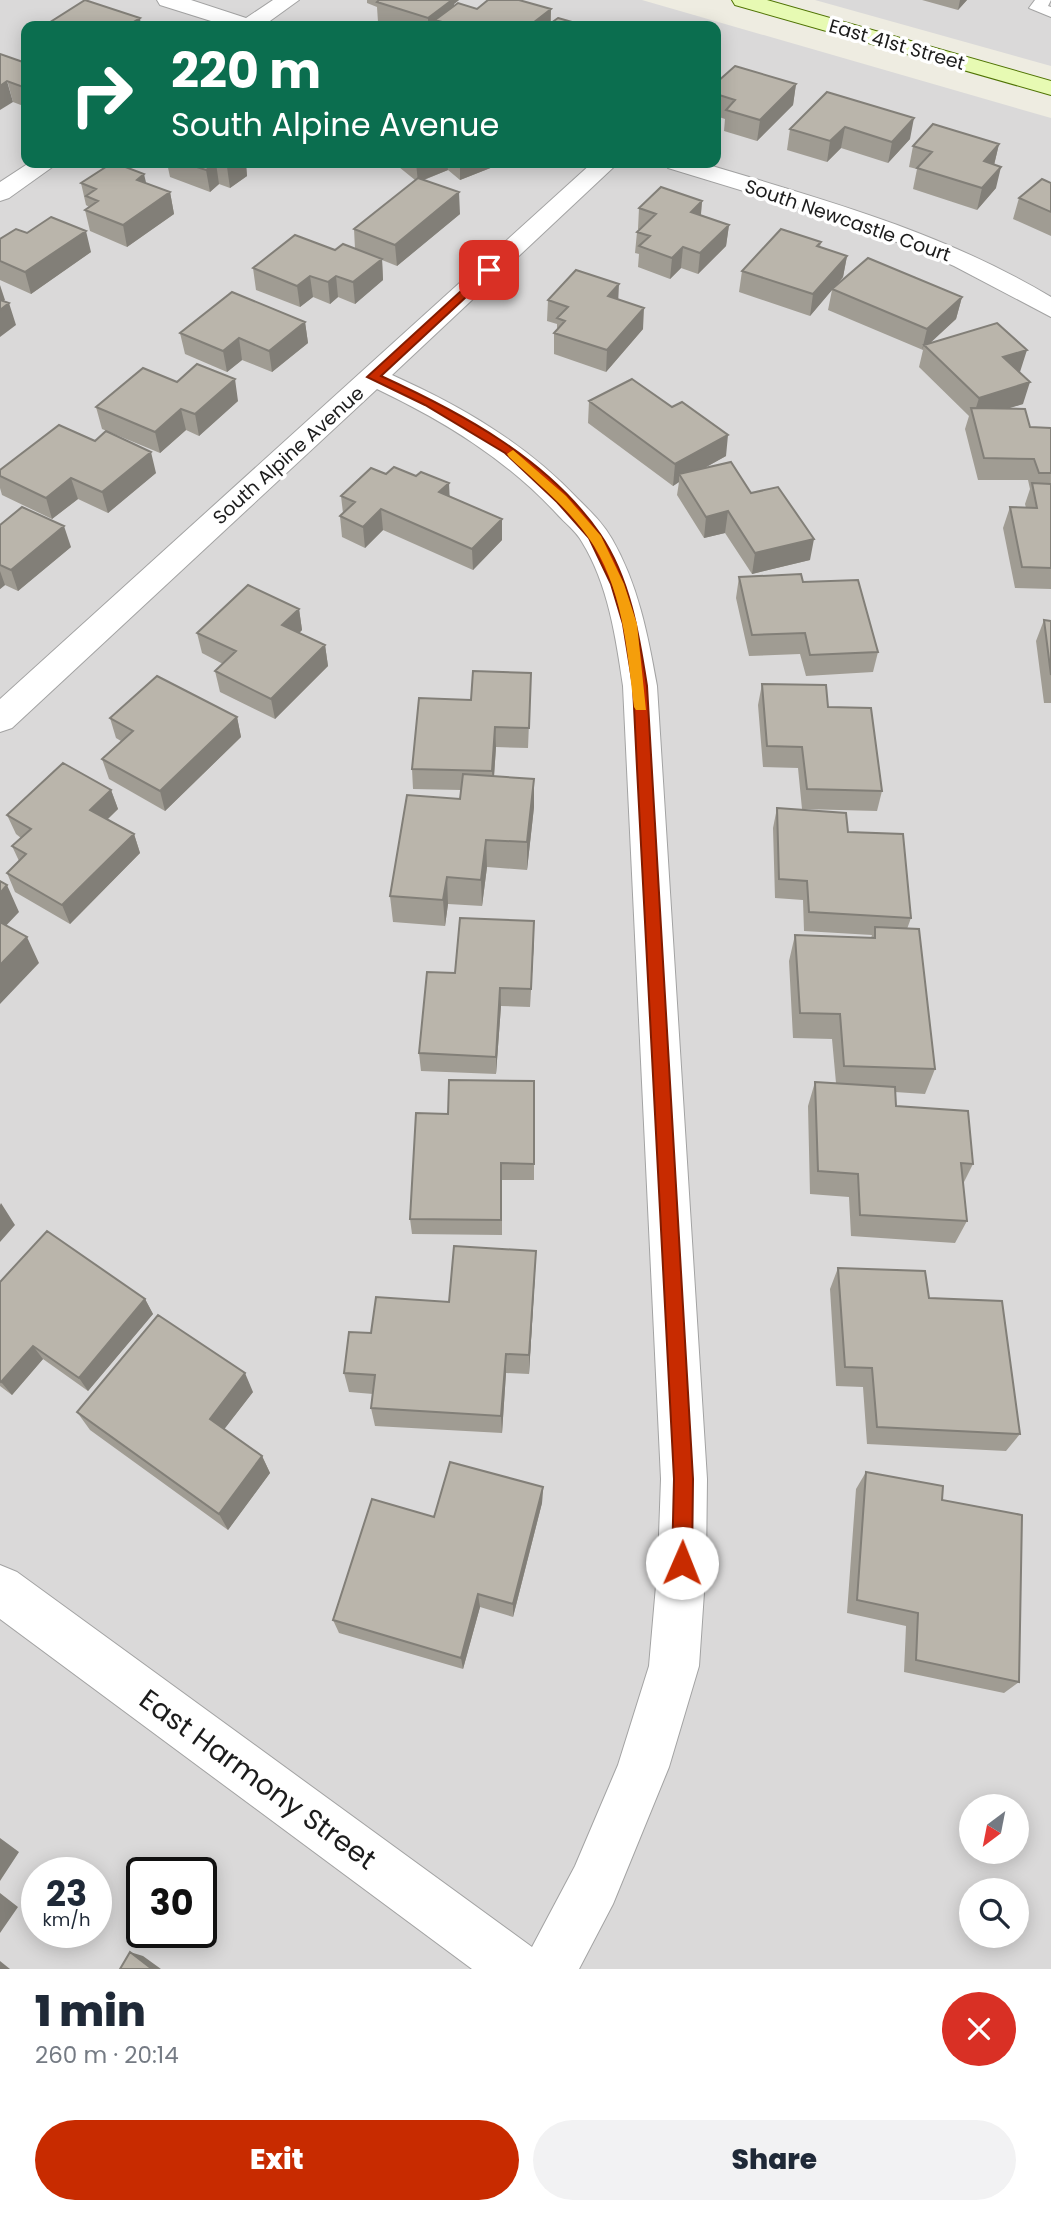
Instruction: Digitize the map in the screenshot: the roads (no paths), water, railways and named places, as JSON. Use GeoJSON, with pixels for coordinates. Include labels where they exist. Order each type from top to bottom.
{"type":"FeatureCollection","features":[{"type":"Feature","properties":{"kind":"main road","name":"East 41st Street"},"geometry":{"type":"LineString","coordinates":[[751,1],[1051,88]]}},
{"type":"Feature","properties":{"kind":"street"},"geometry":{"type":"LineString","coordinates":[[168,0],[233,21]]}},
{"type":"Feature","properties":{"kind":"street"},"geometry":{"type":"LineString","coordinates":[[256,21],[288,0]]}},
{"type":"Feature","properties":{"kind":"street"},"geometry":{"type":"LineString","coordinates":[[0,193],[38,168]]}},
{"type":"Feature","properties":{"kind":"street","name":"South Alpine Avenue"},"geometry":{"type":"LineString","coordinates":[[0,719],[601,168]]}},
{"type":"Feature","properties":{"kind":"street","name":"South Newcastle Court"},"geometry":{"type":"LineString","coordinates":[[693,168],[908,237],[970,262],[1051,309]]}},
{"type":"Feature","properties":{"kind":"street"},"geometry":{"type":"LineString","coordinates":[[373,377],[429,402],[509,450],[562,499],[595,536],[617,584],[630,624],[640,686],[684,1479],[682,1563],[674,1666],[643,1767],[594,1885],[550,1969]]}},
{"type":"Feature","properties":{"kind":"street","name":"East Harmony Street"},"geometry":{"type":"LineString","coordinates":[[0,1589],[517,1969]]}},
{"type":"Feature","properties":{"kind":"lane"},"geometry":{"type":"LineString","coordinates":[[1044,0],[1037,8],[1051,12]]}}]}
